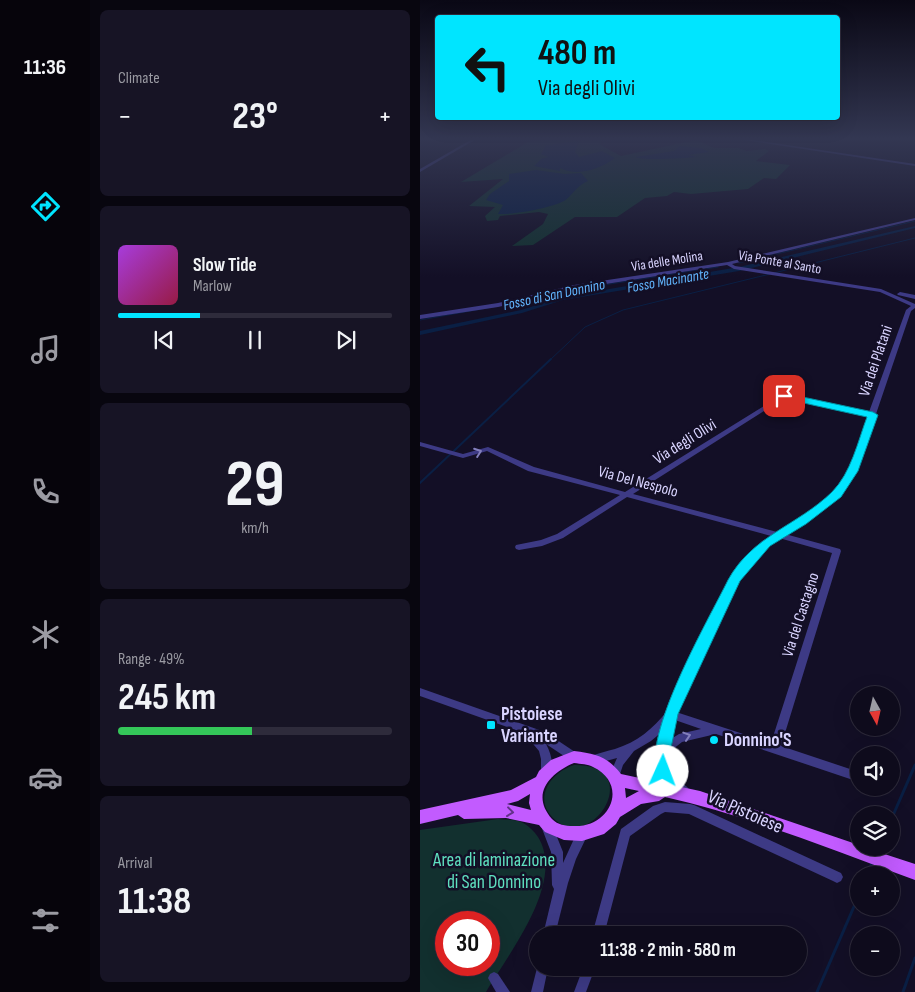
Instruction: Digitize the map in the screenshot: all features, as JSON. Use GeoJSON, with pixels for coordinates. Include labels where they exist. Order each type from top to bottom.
{"type":"FeatureCollection","features":[{"type":"Feature","properties":{"kind":"main road"},"geometry":{"type":"LineString","coordinates":[[420,817],[513,796],[542,777],[559,762],[574,757],[595,759]]}},
{"type":"Feature","properties":{"kind":"main road","name":"Via Pistoiese"},"geometry":{"type":"LineString","coordinates":[[595,759],[605,764],[617,777],[674,794],[700,798],[830,841],[915,872]]}},
{"type":"Feature","properties":{"kind":"main road"},"geometry":{"type":"LineString","coordinates":[[542,777],[536,805],[543,820]]}},
{"type":"Feature","properties":{"kind":"main road"},"geometry":{"type":"LineString","coordinates":[[614,812],[620,795],[617,777]]}},
{"type":"Feature","properties":{"kind":"main road","name":"Via Pistoiese"},"geometry":{"type":"LineString","coordinates":[[582,834],[601,826],[614,812],[643,796],[674,794]]}},
{"type":"Feature","properties":{"kind":"main road"},"geometry":{"type":"LineString","coordinates":[[444,812],[498,810],[543,820],[561,832],[582,834]]}},
{"type":"Feature","properties":{"kind":"street","name":"Via delle Molina"},"geometry":{"type":"LineString","coordinates":[[420,317],[498,305],[574,287],[728,263],[915,219]]}},
{"type":"Feature","properties":{"kind":"street","name":"Via Ponte al Santo"},"geometry":{"type":"LineString","coordinates":[[728,263],[738,268],[828,281],[893,296],[915,297]]}},
{"type":"Feature","properties":{"kind":"street","name":"Via Ponte al Santo"},"geometry":{"type":"LineString","coordinates":[[893,296],[914,306]]}},
{"type":"Feature","properties":{"kind":"street","name":"Via dei Platani"},"geometry":{"type":"LineString","coordinates":[[595,759],[630,748],[656,734],[670,714],[734,580],[752,556],[778,535],[824,506],[841,489],[852,471],[910,310],[914,306]]}},
{"type":"Feature","properties":{"kind":"street","name":"Via degli Olivi"},"geometry":{"type":"LineString","coordinates":[[519,547],[542,543],[560,536],[782,397],[873,415]]}},
{"type":"Feature","properties":{"kind":"street","name":"Via Del Nespolo"},"geometry":{"type":"LineString","coordinates":[[420,444],[462,456],[468,456],[483,449],[494,451],[527,468],[778,535]]}},
{"type":"Feature","properties":{"kind":"street","name":"Via del Castagno"},"geometry":{"type":"LineString","coordinates":[[775,748],[838,552],[778,535]]}},
{"type":"Feature","properties":{"kind":"street"},"geometry":{"type":"LineString","coordinates":[[420,692],[546,737],[574,757]]}},
{"type":"Feature","properties":{"kind":"street","name":"Via dei Platani"},"geometry":{"type":"LineString","coordinates":[[670,714],[662,752],[662,767],[668,778],[679,787],[700,798]]}},
{"type":"Feature","properties":{"kind":"street"},"geometry":{"type":"LineString","coordinates":[[670,714],[850,774]]}},
{"type":"Feature","properties":{"kind":"street"},"geometry":{"type":"LineString","coordinates":[[662,752],[675,740],[717,729]]}},
{"type":"Feature","properties":{"kind":"street"},"geometry":{"type":"LineString","coordinates":[[525,730],[544,748],[547,758],[542,777]]}},
{"type":"Feature","properties":{"kind":"street","name":"Via dei Platani"},"geometry":{"type":"LineString","coordinates":[[617,777],[619,763],[630,748]]}},
{"type":"Feature","properties":{"kind":"street","name":"Via Pistoiese"},"geometry":{"type":"LineString","coordinates":[[600,926],[625,833],[649,814],[665,807],[690,809],[837,877]]}},
{"type":"Feature","properties":{"kind":"street"},"geometry":{"type":"LineString","coordinates":[[543,820],[557,852],[557,895]]}},
{"type":"Feature","properties":{"kind":"street"},"geometry":{"type":"LineString","coordinates":[[551,926],[557,895],[570,858],[582,834]]}},
{"type":"Feature","properties":{"kind":"street"},"geometry":{"type":"LineString","coordinates":[[537,992],[540,976]]}},
{"type":"Feature","properties":{"kind":"street"},"geometry":{"type":"LineString","coordinates":[[580,992],[586,976]]}},
{"type":"Feature","properties":{"kind":"street"},"geometry":{"type":"LineString","coordinates":[[494,978],[504,992]]}},
{"type":"Feature","properties":{"kind":"green space"},"geometry":{"type":"Polygon","coordinates":[[[496,184],[755,184],[748,189],[691,194],[674,192],[667,196],[645,198],[617,217],[575,217],[533,245],[512,246],[543,224],[548,214],[539,212],[500,216],[498,220],[487,221],[485,216],[495,207],[469,206],[496,184]]]}},
{"type":"Feature","properties":{"kind":"green space"},"geometry":{"type":"Polygon","coordinates":[[[574,765],[596,769],[607,778],[610,792],[605,806],[596,818],[582,826],[567,826],[552,817],[544,801],[545,793],[552,779],[566,768],[574,765]]]}},
{"type":"Feature","properties":{"kind":"green space","name":"Area di laminazione di San Donnino"},"geometry":{"type":"Polygon","coordinates":[[[498,819],[521,822],[531,828],[538,837],[545,855],[545,875],[540,896],[531,917],[500,970],[500,911],[435,911],[435,976],[496,976],[486,992],[420,992],[420,830],[498,819]]]}},
{"type":"Feature","properties":{"kind":"water"},"geometry":{"type":"Polygon","coordinates":[[[504,184],[583,184],[564,201],[550,206],[513,213],[498,214],[503,205],[486,200],[490,194],[504,184]]]}},
{"type":"Feature","properties":{"kind":"waterway","name":"Fosso di San Donnino"},"geometry":{"type":"LineString","coordinates":[[739,263],[915,221]]}},
{"type":"Feature","properties":{"kind":"waterway","name":"Fosso Macinante"},"geometry":{"type":"LineString","coordinates":[[420,333],[522,311],[562,299],[739,269],[915,227]]}},
{"type":"Feature","properties":{"kind":"waterway"},"geometry":{"type":"LineString","coordinates":[[774,273],[915,238]]}},
{"type":"Feature","properties":{"kind":"waterway","name":"Fosso di San Donnino"},"geometry":{"type":"LineString","coordinates":[[572,290],[718,267]]}},
{"type":"Feature","properties":{"kind":"waterway"},"geometry":{"type":"LineString","coordinates":[[550,360],[585,327],[623,310],[770,274]]}},
{"type":"Feature","properties":{"kind":"waterway","name":"Fosso di San Donnino"},"geometry":{"type":"LineString","coordinates":[[420,320],[521,302]]}},
{"type":"Feature","properties":{"kind":"waterway"},"geometry":{"type":"LineString","coordinates":[[420,483],[551,359]]}},
{"type":"Feature","properties":{"kind":"waterway"},"geometry":{"type":"LineString","coordinates":[[897,806],[915,765]]}},
{"type":"Feature","properties":{"kind":"waterway"},"geometry":{"type":"LineString","coordinates":[[817,992],[850,916]]}},
{"type":"Feature","properties":{"kind":"waterway"},"geometry":{"type":"LineString","coordinates":[[903,992],[915,958]]}},
{"type":"Feature","properties":{"kind":"place","name":"Pistoiese Variante"},"geometry":{"type":"Point","coordinates":[491,725]}},
{"type":"Feature","properties":{"kind":"place","name":"Donnino'S"},"geometry":{"type":"Point","coordinates":[714,740]}},
{"type":"Feature","properties":{"kind":"route"},"geometry":{"type":"LineString","coordinates":[[663,771],[661,758],[668,732],[670,714],[734,580],[752,556],[765,543],[802,521],[837,494],[852,471],[873,415],[784,396]]}}]}
